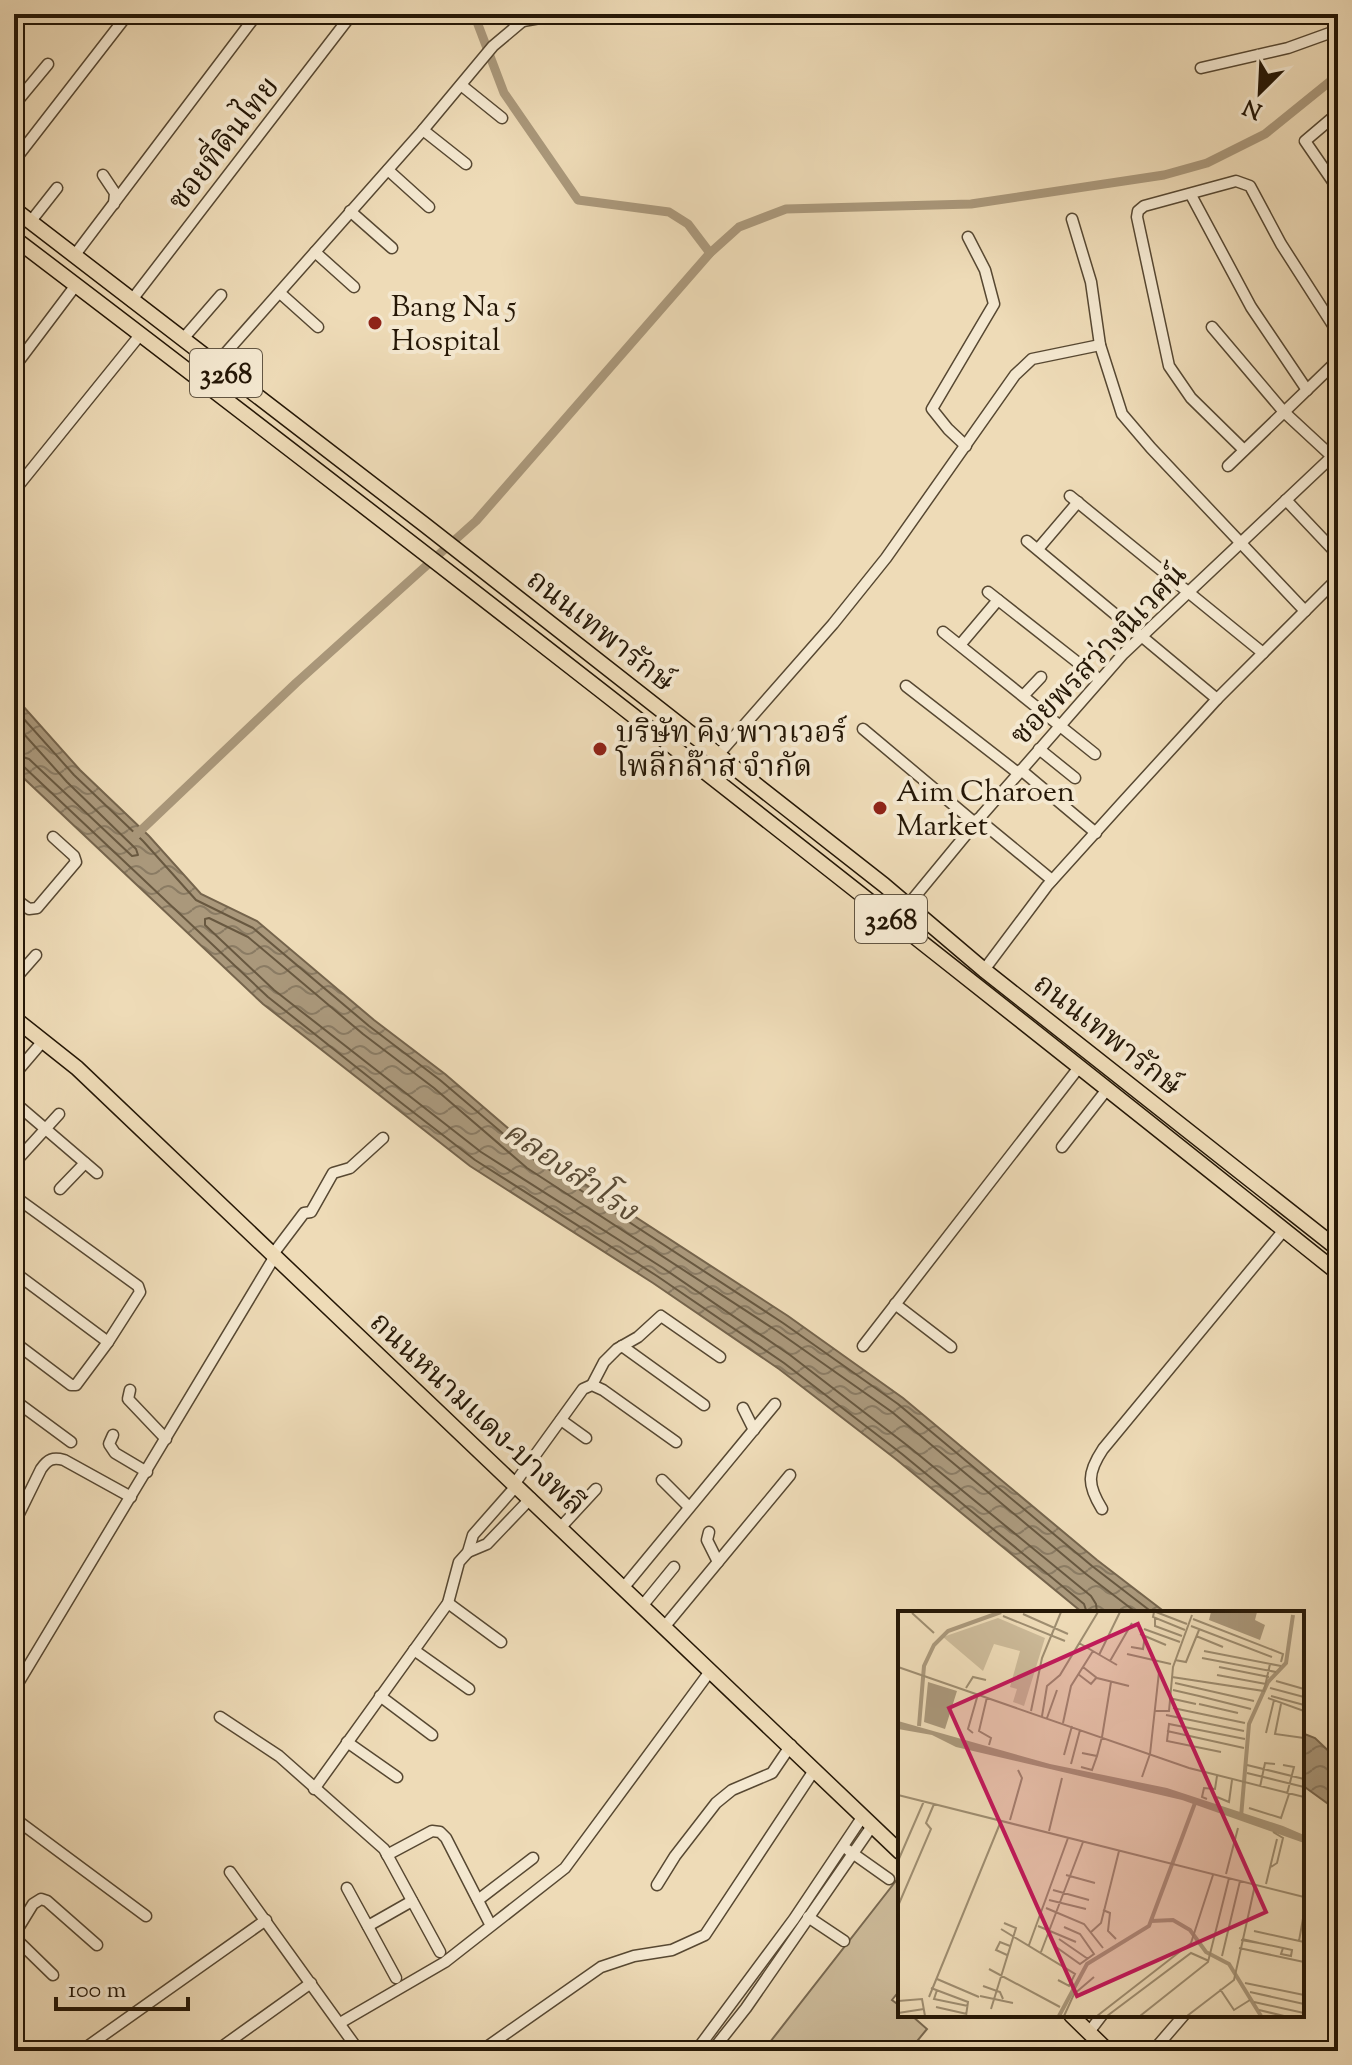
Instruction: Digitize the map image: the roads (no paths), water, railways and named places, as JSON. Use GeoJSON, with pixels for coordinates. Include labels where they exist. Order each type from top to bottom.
{"type":"FeatureCollection","features":[{"type":"Feature","properties":{"kind":"main road","name":"ถนนเทพารักษ์"},"geometry":{"type":"LineString","coordinates":[[14,209],[718,755],[1338,1249]]}},
{"type":"Feature","properties":{"kind":"main road","name":"ถนนเทพารักษ์"},"geometry":{"type":"LineString","coordinates":[[14,238],[426,553],[1108,1088],[1338,1273]]}},
{"type":"Feature","properties":{"kind":"main road","name":"ถนนหนามแดง-บางพลี"},"geometry":{"type":"LineString","coordinates":[[14,1018],[77,1068],[898,1850]]}},
{"type":"Feature","properties":{"kind":"main road"},"geometry":{"type":"LineString","coordinates":[[1073,2017],[1108,2051]]}},
{"type":"Feature","properties":{"kind":"street"},"geometry":{"type":"LineString","coordinates":[[14,161],[128,14]]}},
{"type":"Feature","properties":{"kind":"street"},"geometry":{"type":"LineString","coordinates":[[74,256],[257,14]]}},
{"type":"Feature","properties":{"kind":"street","name":"ซอยที่ดินไทย"},"geometry":{"type":"LineString","coordinates":[[131,301],[352,14]]}},
{"type":"Feature","properties":{"kind":"street"},"geometry":{"type":"LineString","coordinates":[[215,365],[423,130],[493,46],[527,18],[562,14]]}},
{"type":"Feature","properties":{"kind":"street"},"geometry":{"type":"LineString","coordinates":[[1201,68],[1288,48],[1338,30]]}},
{"type":"Feature","properties":{"kind":"street"},"geometry":{"type":"LineString","coordinates":[[14,105],[48,64]]}},
{"type":"Feature","properties":{"kind":"street"},"geometry":{"type":"LineString","coordinates":[[461,85],[502,118]]}},
{"type":"Feature","properties":{"kind":"street"},"geometry":{"type":"LineString","coordinates":[[1338,113],[1305,141],[1338,189]]}},
{"type":"Feature","properties":{"kind":"street"},"geometry":{"type":"LineString","coordinates":[[423,130],[466,164]]}},
{"type":"Feature","properties":{"kind":"street"},"geometry":{"type":"LineString","coordinates":[[388,170],[429,207]]}},
{"type":"Feature","properties":{"kind":"street"},"geometry":{"type":"LineString","coordinates":[[103,175],[115,193],[113,206]]}},
{"type":"Feature","properties":{"kind":"street"},"geometry":{"type":"LineString","coordinates":[[1244,450],[1191,398],[1169,366],[1138,211],[1144,206],[1236,181],[1250,186],[1281,244],[1338,333]]}},
{"type":"Feature","properties":{"kind":"street"},"geometry":{"type":"LineString","coordinates":[[31,221],[57,188]]}},
{"type":"Feature","properties":{"kind":"street"},"geometry":{"type":"LineString","coordinates":[[1191,195],[1251,307],[1307,390]]}},
{"type":"Feature","properties":{"kind":"street"},"geometry":{"type":"LineString","coordinates":[[350,211],[392,248]]}},
{"type":"Feature","properties":{"kind":"street"},"geometry":{"type":"LineString","coordinates":[[1072,219],[1091,282],[1100,345],[1122,414],[1305,611]]}},
{"type":"Feature","properties":{"kind":"street"},"geometry":{"type":"LineString","coordinates":[[966,446],[932,409],[994,304],[985,270],[968,237]]}},
{"type":"Feature","properties":{"kind":"street"},"geometry":{"type":"LineString","coordinates":[[315,252],[354,287]]}},
{"type":"Feature","properties":{"kind":"street"},"geometry":{"type":"LineString","coordinates":[[15,366],[76,285]]}},
{"type":"Feature","properties":{"kind":"street"},"geometry":{"type":"LineString","coordinates":[[280,293],[318,327]]}},
{"type":"Feature","properties":{"kind":"street"},"geometry":{"type":"LineString","coordinates":[[182,340],[221,295]]}},
{"type":"Feature","properties":{"kind":"street"},"geometry":{"type":"LineString","coordinates":[[1212,327],[1284,412],[1336,456]]}},
{"type":"Feature","properties":{"kind":"street"},"geometry":{"type":"LineString","coordinates":[[14,491],[140,335]]}},
{"type":"Feature","properties":{"kind":"street"},"geometry":{"type":"LineString","coordinates":[[718,755],[833,624],[886,558],[1015,375],[1032,359],[1100,345]]}},
{"type":"Feature","properties":{"kind":"street"},"geometry":{"type":"LineString","coordinates":[[1228,466],[1338,360]]}},
{"type":"Feature","properties":{"kind":"street","name":"ซอยพรสว่างนิเวศน์"},"geometry":{"type":"LineString","coordinates":[[908,905],[976,821],[1100,680],[1241,541],[1336,456]]}},
{"type":"Feature","properties":{"kind":"street"},"geometry":{"type":"LineString","coordinates":[[1038,549],[1074,499],[1263,653]]}},
{"type":"Feature","properties":{"kind":"street"},"geometry":{"type":"LineString","coordinates":[[1286,500],[1338,555]]}},
{"type":"Feature","properties":{"kind":"street"},"geometry":{"type":"LineString","coordinates":[[1027,541],[1217,699]]}},
{"type":"Feature","properties":{"kind":"street"},"geometry":{"type":"LineString","coordinates":[[984,970],[1052,880],[1217,699],[1338,578]]}},
{"type":"Feature","properties":{"kind":"street"},"geometry":{"type":"LineString","coordinates":[[988,592],[1100,680]]}},
{"type":"Feature","properties":{"kind":"street"},"geometry":{"type":"LineString","coordinates":[[960,645],[998,600]]}},
{"type":"Feature","properties":{"kind":"street"},"geometry":{"type":"LineString","coordinates":[[943,632],[1095,754]]}},
{"type":"Feature","properties":{"kind":"street"},"geometry":{"type":"LineString","coordinates":[[1024,695],[1041,677]]}},
{"type":"Feature","properties":{"kind":"street"},"geometry":{"type":"LineString","coordinates":[[906,686],[1020,771],[1096,833]]}},
{"type":"Feature","properties":{"kind":"street"},"geometry":{"type":"LineString","coordinates":[[863,729],[1052,880]]}},
{"type":"Feature","properties":{"kind":"street"},"geometry":{"type":"LineString","coordinates":[[1039,749],[1075,778]]}},
{"type":"Feature","properties":{"kind":"street"},"geometry":{"type":"LineString","coordinates":[[14,898],[29,909],[37,908],[76,862],[74,856],[53,837]]}},
{"type":"Feature","properties":{"kind":"street"},"geometry":{"type":"LineString","coordinates":[[14,980],[36,955]]}},
{"type":"Feature","properties":{"kind":"street"},"geometry":{"type":"LineString","coordinates":[[14,1075],[43,1041]]}},
{"type":"Feature","properties":{"kind":"street"},"geometry":{"type":"LineString","coordinates":[[863,1346],[1080,1066]]}},
{"type":"Feature","properties":{"kind":"street"},"geometry":{"type":"LineString","coordinates":[[1062,1147],[1108,1088]]}},
{"type":"Feature","properties":{"kind":"street"},"geometry":{"type":"LineString","coordinates":[[14,1102],[97,1173]]}},
{"type":"Feature","properties":{"kind":"street"},"geometry":{"type":"LineString","coordinates":[[19,1158],[59,1114]]}},
{"type":"Feature","properties":{"kind":"street"},"geometry":{"type":"LineString","coordinates":[[14,1690],[274,1255],[304,1213],[311,1212],[333,1173],[350,1168],[383,1138]]}},
{"type":"Feature","properties":{"kind":"street"},"geometry":{"type":"LineString","coordinates":[[60,1189],[85,1163]]}},
{"type":"Feature","properties":{"kind":"street"},"geometry":{"type":"LineString","coordinates":[[14,1196],[138,1286],[139,1297],[76,1385],[71,1385],[14,1342]]}},
{"type":"Feature","properties":{"kind":"street"},"geometry":{"type":"LineString","coordinates":[[1102,1509],[1090,1487],[1097,1459],[1131,1413],[1284,1230]]}},
{"type":"Feature","properties":{"kind":"street"},"geometry":{"type":"LineString","coordinates":[[14,1272],[108,1342]]}},
{"type":"Feature","properties":{"kind":"street"},"geometry":{"type":"LineString","coordinates":[[895,1304],[951,1347]]}},
{"type":"Feature","properties":{"kind":"street"},"geometry":{"type":"LineString","coordinates":[[468,1552],[473,1535],[516,1484],[583,1389],[592,1385],[604,1362],[622,1346],[638,1337],[661,1316],[720,1357]]}},
{"type":"Feature","properties":{"kind":"street"},"geometry":{"type":"LineString","coordinates":[[622,1346],[704,1405]]}},
{"type":"Feature","properties":{"kind":"street"},"geometry":{"type":"LineString","coordinates":[[592,1385],[676,1442]]}},
{"type":"Feature","properties":{"kind":"street"},"geometry":{"type":"LineString","coordinates":[[130,1390],[128,1399],[133,1406],[166,1439]]}},
{"type":"Feature","properties":{"kind":"street"},"geometry":{"type":"LineString","coordinates":[[14,1400],[71,1442]]}},
{"type":"Feature","properties":{"kind":"street"},"geometry":{"type":"LineString","coordinates":[[624,1587],[775,1404]]}},
{"type":"Feature","properties":{"kind":"street"},"geometry":{"type":"LineString","coordinates":[[743,1408],[754,1430]]}},
{"type":"Feature","properties":{"kind":"street"},"geometry":{"type":"LineString","coordinates":[[561,1420],[586,1438]]}},
{"type":"Feature","properties":{"kind":"street"},"geometry":{"type":"LineString","coordinates":[[113,1435],[109,1444],[115,1453],[147,1472]]}},
{"type":"Feature","properties":{"kind":"street"},"geometry":{"type":"LineString","coordinates":[[14,1524],[41,1469],[46,1461],[54,1458],[64,1460],[131,1497]]}},
{"type":"Feature","properties":{"kind":"street"},"geometry":{"type":"LineString","coordinates":[[665,1626],[790,1475]]}},
{"type":"Feature","properties":{"kind":"street"},"geometry":{"type":"LineString","coordinates":[[662,1480],[689,1507]]}},
{"type":"Feature","properties":{"kind":"street"},"geometry":{"type":"LineString","coordinates":[[561,1527],[596,1489]]}},
{"type":"Feature","properties":{"kind":"street"},"geometry":{"type":"LineString","coordinates":[[314,1789],[448,1603],[459,1562],[468,1552],[487,1544],[531,1498]]}},
{"type":"Feature","properties":{"kind":"street"},"geometry":{"type":"LineString","coordinates":[[709,1532],[707,1540],[718,1562]]}},
{"type":"Feature","properties":{"kind":"street"},"geometry":{"type":"LineString","coordinates":[[643,1605],[674,1567]]}},
{"type":"Feature","properties":{"kind":"street"},"geometry":{"type":"LineString","coordinates":[[448,1603],[501,1642]]}},
{"type":"Feature","properties":{"kind":"street"},"geometry":{"type":"LineString","coordinates":[[414,1650],[469,1689]]}},
{"type":"Feature","properties":{"kind":"street"},"geometry":{"type":"LineString","coordinates":[[340,2023],[445,1962],[565,1868],[711,1670]]}},
{"type":"Feature","properties":{"kind":"street"},"geometry":{"type":"LineString","coordinates":[[380,1696],[432,1735]]}},
{"type":"Feature","properties":{"kind":"street"},"geometry":{"type":"LineString","coordinates":[[220,1717],[279,1756],[387,1855],[440,1952]]}},
{"type":"Feature","properties":{"kind":"street"},"geometry":{"type":"LineString","coordinates":[[347,1742],[397,1777]]}},
{"type":"Feature","properties":{"kind":"street"},"geometry":{"type":"LineString","coordinates":[[657,1885],[716,1803],[732,1790],[772,1773],[791,1745]]}},
{"type":"Feature","properties":{"kind":"street"},"geometry":{"type":"LineString","coordinates":[[481,2051],[601,1967],[634,1956],[672,1950],[705,1935],[815,1769]]}},
{"type":"Feature","properties":{"kind":"street"},"geometry":{"type":"LineString","coordinates":[[14,1818],[146,1916]]}},
{"type":"Feature","properties":{"kind":"street"},"geometry":{"type":"LineString","coordinates":[[712,2051],[746,2008],[808,1917],[867,1821]]}},
{"type":"Feature","properties":{"kind":"street"},"geometry":{"type":"LineString","coordinates":[[387,1855],[432,1831],[440,1832],[446,1838],[489,1922]]}},
{"type":"Feature","properties":{"kind":"street"},"geometry":{"type":"LineString","coordinates":[[848,1850],[889,1879]]}},
{"type":"Feature","properties":{"kind":"street"},"geometry":{"type":"LineString","coordinates":[[696,2051],[848,1850]]}},
{"type":"Feature","properties":{"kind":"street"},"geometry":{"type":"LineString","coordinates":[[478,1900],[533,1858]]}},
{"type":"Feature","properties":{"kind":"street"},"geometry":{"type":"LineString","coordinates":[[230,1872],[359,2051]]}},
{"type":"Feature","properties":{"kind":"street"},"geometry":{"type":"LineString","coordinates":[[347,1888],[396,1978]]}},
{"type":"Feature","properties":{"kind":"street"},"geometry":{"type":"LineString","coordinates":[[53,1975],[14,1936],[33,1904],[41,1899],[47,1901],[97,1945]]}},
{"type":"Feature","properties":{"kind":"street"},"geometry":{"type":"LineString","coordinates":[[368,1926],[412,1901]]}},
{"type":"Feature","properties":{"kind":"street"},"geometry":{"type":"LineString","coordinates":[[808,1917],[844,1941]]}},
{"type":"Feature","properties":{"kind":"street"},"geometry":{"type":"LineString","coordinates":[[81,2051],[266,1920]]}},
{"type":"Feature","properties":{"kind":"street"},"geometry":{"type":"LineString","coordinates":[[216,2051],[311,1983]]}},
{"type":"Feature","properties":{"kind":"street"},"geometry":{"type":"LineString","coordinates":[[1089,2032],[1100,2017]]}},
{"type":"Feature","properties":{"kind":"street"},"geometry":{"type":"LineString","coordinates":[[1153,2051],[1182,2017]]}},
{"type":"Feature","properties":{"kind":"water"},"geometry":{"type":"Polygon","coordinates":[[[14,696],[80,770],[149,836],[201,894],[257,921],[537,1153],[788,1316],[903,1398],[1097,1560],[1163,1611],[1081,1611],[897,1460],[779,1369],[653,1283],[470,1166],[263,1004],[14,769],[14,696]]]}},
{"type":"Feature","properties":{"kind":"water"},"geometry":{"type":"Polygon","coordinates":[[[1304,1734],[1315,1738],[1338,1760],[1338,1811],[1304,1786],[1304,1734]]]}},
{"type":"Feature","properties":{"kind":"waterway"},"geometry":{"type":"LineString","coordinates":[[474,14],[504,93],[578,200],[669,212],[688,224],[710,253]]}},
{"type":"Feature","properties":{"kind":"waterway"},"geometry":{"type":"LineString","coordinates":[[135,836],[296,683],[476,521],[710,253],[739,227],[786,209],[971,204],[1164,175],[1207,163],[1265,134],[1338,75]]}},
{"type":"Feature","properties":{"kind":"place","name":"Bang Na 5 Hospital"},"geometry":{"type":"Point","coordinates":[375,323]}},
{"type":"Feature","properties":{"kind":"place","name":"บริษัท คิง พาวเวอร์ โพลีกล๊าส จำกัด"},"geometry":{"type":"Point","coordinates":[600,749]}},
{"type":"Feature","properties":{"kind":"place","name":"Aim Charoen Market"},"geometry":{"type":"Point","coordinates":[880,808]}},
{"type":"Feature","properties":{"kind":"water label","name":"คลองสำโรง"},"geometry":{"type":"Point","coordinates":[571,1170]}}]}
